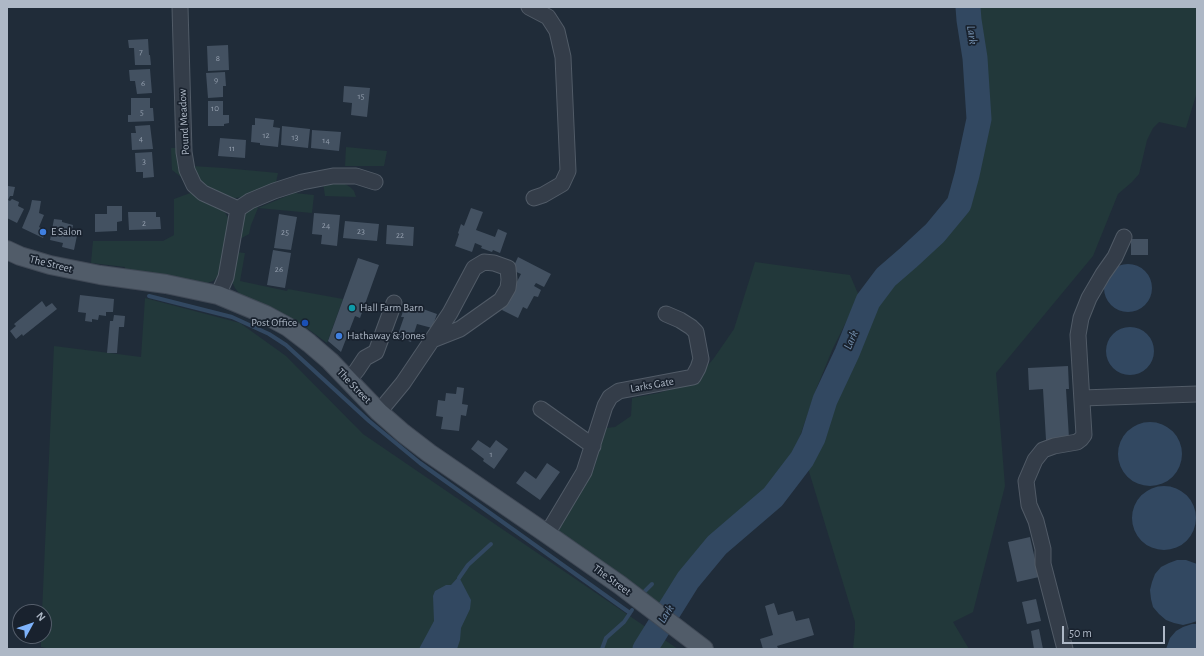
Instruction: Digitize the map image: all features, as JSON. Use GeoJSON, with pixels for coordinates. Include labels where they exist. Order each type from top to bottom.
{"type":"FeatureCollection","features":[{"type":"Feature","properties":{"kind":"main road","name":"The Street"},"geometry":{"type":"LineString","coordinates":[[7,250],[20,256],[50,265],[100,275],[166,284],[218,295],[266,315],[309,342],[403,433],[620,585],[704,649]]}},
{"type":"Feature","properties":{"kind":"street","name":"Pound Meadow"},"geometry":{"type":"LineString","coordinates":[[180,7],[184,152],[187,170],[194,185],[203,193],[238,209]]}},
{"type":"Feature","properties":{"kind":"street"},"geometry":{"type":"LineString","coordinates":[[529,7],[548,17],[557,31],[563,57],[568,171],[562,184],[543,195],[534,198]]}},
{"type":"Feature","properties":{"kind":"street"},"geometry":{"type":"LineString","coordinates":[[218,295],[226,277],[238,209],[250,201],[302,182],[333,176],[356,176],[375,182]]}},
{"type":"Feature","properties":{"kind":"street"},"geometry":{"type":"LineString","coordinates":[[1065,649],[1043,564],[1043,549],[1036,520],[1029,505],[1026,481],[1035,460],[1044,450],[1054,446],[1077,442],[1081,440],[1084,435],[1078,335],[1081,318],[1089,298],[1103,274],[1115,258],[1124,237]]}},
{"type":"Feature","properties":{"kind":"street"},"geometry":{"type":"LineString","coordinates":[[380,412],[403,383],[432,340],[450,312],[474,268],[484,262],[494,263],[508,268],[508,288],[501,300],[460,329],[432,340]]}},
{"type":"Feature","properties":{"kind":"street"},"geometry":{"type":"LineString","coordinates":[[349,380],[365,358],[376,352],[394,302]]}},
{"type":"Feature","properties":{"kind":"street","name":"Larks Gate"},"geometry":{"type":"LineString","coordinates":[[548,534],[584,472],[605,406],[610,397],[619,390],[693,377],[698,368],[701,359],[696,332],[680,320],[666,314]]}},
{"type":"Feature","properties":{"kind":"street"},"geometry":{"type":"LineString","coordinates":[[1082,398],[1197,394]]}},
{"type":"Feature","properties":{"kind":"street"},"geometry":{"type":"LineString","coordinates":[[541,409],[593,446]]}},
{"type":"Feature","properties":{"kind":"green space"},"geometry":{"type":"Polygon","coordinates":[[[963,7],[1197,7],[1197,92],[1186,128],[1159,122],[1153,128],[1147,140],[1139,174],[1118,194],[1093,256],[996,373],[1005,486],[973,612],[953,622],[969,649],[853,649],[855,622],[807,465],[829,412],[847,358],[856,338],[894,285],[944,235],[959,214],[962,207],[973,159],[977,115],[974,62],[963,7]]]}},
{"type":"Feature","properties":{"kind":"green space"},"geometry":{"type":"Polygon","coordinates":[[[346,147],[387,151],[384,166],[345,166],[346,147]]]}},
{"type":"Feature","properties":{"kind":"green space"},"geometry":{"type":"Polygon","coordinates":[[[171,148],[184,148],[185,180],[172,170],[171,148]]]}},
{"type":"Feature","properties":{"kind":"green space"},"geometry":{"type":"Polygon","coordinates":[[[192,166],[278,173],[275,187],[248,196],[236,198],[225,197],[206,190],[192,166]]]}},
{"type":"Feature","properties":{"kind":"green space"},"geometry":{"type":"Polygon","coordinates":[[[340,182],[350,187],[354,191],[356,197],[325,196],[323,183],[340,182]]]}},
{"type":"Feature","properties":{"kind":"green space"},"geometry":{"type":"Polygon","coordinates":[[[193,192],[222,208],[229,219],[219,275],[213,281],[205,284],[123,277],[125,267],[91,263],[93,241],[163,241],[174,235],[174,199],[193,192]]]}},
{"type":"Feature","properties":{"kind":"green space"},"geometry":{"type":"Polygon","coordinates":[[[294,193],[314,195],[312,213],[258,208],[294,193]]]}},
{"type":"Feature","properties":{"kind":"green space"},"geometry":{"type":"Polygon","coordinates":[[[255,203],[258,208],[249,234],[238,240],[244,214],[255,203]]]}},
{"type":"Feature","properties":{"kind":"green space"},"geometry":{"type":"Polygon","coordinates":[[[236,252],[245,253],[240,281],[287,291],[288,289],[343,299],[327,343],[300,323],[295,332],[242,297],[232,282],[236,252]]]}},
{"type":"Feature","properties":{"kind":"green space"},"geometry":{"type":"Polygon","coordinates":[[[755,262],[850,275],[859,296],[833,348],[792,454],[778,473],[746,510],[720,528],[694,555],[659,608],[560,535],[560,526],[594,469],[605,428],[615,427],[631,416],[632,398],[659,393],[695,381],[714,358],[734,329],[755,262]]]}},
{"type":"Feature","properties":{"kind":"green space"},"geometry":{"type":"Polygon","coordinates":[[[145,298],[240,323],[286,356],[363,434],[678,649],[51,649],[41,647],[41,644],[52,644],[52,604],[42,604],[54,346],[141,357],[145,298]]]}},
{"type":"Feature","properties":{"kind":"water"},"geometry":{"type":"Polygon","coordinates":[[[1128,264],[1137,266],[1145,271],[1150,279],[1152,288],[1150,297],[1145,305],[1137,310],[1128,312],[1119,310],[1111,305],[1106,297],[1104,288],[1106,279],[1111,271],[1119,266],[1128,264]]]}},
{"type":"Feature","properties":{"kind":"water"},"geometry":{"type":"Polygon","coordinates":[[[1125,327],[1135,327],[1147,334],[1154,346],[1154,356],[1147,368],[1135,375],[1125,375],[1117,371],[1110,364],[1106,356],[1106,346],[1110,338],[1117,331],[1125,327]]]}},
{"type":"Feature","properties":{"kind":"water"},"geometry":{"type":"Polygon","coordinates":[[[1150,422],[1162,424],[1173,431],[1180,442],[1182,454],[1180,466],[1173,477],[1162,484],[1150,486],[1138,484],[1127,477],[1120,466],[1118,454],[1120,442],[1127,431],[1138,424],[1150,422]]]}},
{"type":"Feature","properties":{"kind":"water"},"geometry":{"type":"Polygon","coordinates":[[[1164,486],[1176,488],[1187,495],[1194,506],[1196,518],[1194,530],[1187,541],[1176,548],[1164,550],[1152,548],[1141,541],[1134,530],[1132,518],[1134,506],[1141,495],[1152,488],[1164,486]]]}},
{"type":"Feature","properties":{"kind":"water"},"geometry":{"type":"Polygon","coordinates":[[[1177,560],[1186,560],[1197,564],[1197,621],[1183,625],[1166,620],[1159,614],[1153,607],[1150,590],[1155,574],[1161,567],[1177,560]]]}},
{"type":"Feature","properties":{"kind":"water"},"geometry":{"type":"Polygon","coordinates":[[[461,574],[460,579],[471,600],[470,609],[461,628],[460,640],[457,649],[419,649],[434,621],[433,596],[435,591],[446,585],[451,585],[461,574]]]}},
{"type":"Feature","properties":{"kind":"water"},"geometry":{"type":"Polygon","coordinates":[[[1192,624],[1197,624],[1197,649],[1166,649],[1170,638],[1176,631],[1192,624]]]}},
{"type":"Feature","properties":{"kind":"building"},"geometry":{"type":"Polygon","coordinates":[[[148,39],[151,65],[135,65],[134,48],[129,48],[128,40],[148,39]]]}},
{"type":"Feature","properties":{"kind":"building"},"geometry":{"type":"Polygon","coordinates":[[[228,45],[229,70],[208,71],[207,46],[228,45]]]}},
{"type":"Feature","properties":{"kind":"building"},"geometry":{"type":"Polygon","coordinates":[[[150,69],[152,93],[137,94],[135,81],[130,81],[129,70],[150,69]]]}},
{"type":"Feature","properties":{"kind":"building"},"geometry":{"type":"Polygon","coordinates":[[[225,72],[226,86],[223,86],[223,97],[208,98],[206,73],[225,72]]]}},
{"type":"Feature","properties":{"kind":"building"},"geometry":{"type":"Polygon","coordinates":[[[344,86],[370,88],[367,117],[351,115],[352,103],[343,102],[344,86]]]}},
{"type":"Feature","properties":{"kind":"building"},"geometry":{"type":"Polygon","coordinates":[[[131,98],[150,98],[150,108],[153,108],[154,121],[128,122],[128,115],[131,115],[131,98]]]}},
{"type":"Feature","properties":{"kind":"building"},"geometry":{"type":"Polygon","coordinates":[[[208,101],[223,101],[223,115],[229,115],[229,123],[224,124],[224,126],[208,126],[208,101]]]}},
{"type":"Feature","properties":{"kind":"building"},"geometry":{"type":"Polygon","coordinates":[[[255,118],[274,120],[273,127],[280,128],[278,147],[260,145],[260,143],[251,142],[252,125],[255,125],[255,118]]]}},
{"type":"Feature","properties":{"kind":"building"},"geometry":{"type":"Polygon","coordinates":[[[150,125],[153,149],[132,150],[131,133],[136,133],[135,126],[150,125]]]}},
{"type":"Feature","properties":{"kind":"building"},"geometry":{"type":"Polygon","coordinates":[[[282,126],[310,129],[308,148],[281,145],[282,126]]]}},
{"type":"Feature","properties":{"kind":"building"},"geometry":{"type":"Polygon","coordinates":[[[312,130],[341,132],[339,151],[311,148],[312,130]]]}},
{"type":"Feature","properties":{"kind":"building"},"geometry":{"type":"Polygon","coordinates":[[[220,138],[246,140],[245,158],[218,156],[220,138]]]}},
{"type":"Feature","properties":{"kind":"building"},"geometry":{"type":"Polygon","coordinates":[[[152,152],[154,177],[143,178],[143,172],[136,172],[135,153],[152,152]]]}},
{"type":"Feature","properties":{"kind":"building"},"geometry":{"type":"Polygon","coordinates":[[[8,186],[15,187],[13,196],[10,196],[8,200],[10,201],[12,199],[19,202],[18,206],[24,209],[17,223],[7,218],[8,186]]]}},
{"type":"Feature","properties":{"kind":"building"},"geometry":{"type":"Polygon","coordinates":[[[32,200],[41,201],[39,213],[44,215],[39,227],[46,231],[43,238],[22,228],[32,200]]]}},
{"type":"Feature","properties":{"kind":"building"},"geometry":{"type":"Polygon","coordinates":[[[107,206],[122,206],[122,221],[117,222],[117,231],[95,232],[95,214],[107,214],[107,206]]]}},
{"type":"Feature","properties":{"kind":"building"},"geometry":{"type":"Polygon","coordinates":[[[471,208],[483,212],[476,230],[495,237],[498,229],[507,233],[500,253],[481,248],[482,246],[475,243],[472,252],[455,246],[461,224],[464,226],[471,208]]]}},
{"type":"Feature","properties":{"kind":"building"},"geometry":{"type":"Polygon","coordinates":[[[128,212],[156,212],[156,217],[160,217],[161,229],[129,230],[128,212]]]}},
{"type":"Feature","properties":{"kind":"building"},"geometry":{"type":"Polygon","coordinates":[[[314,213],[340,215],[337,246],[321,244],[322,235],[312,234],[314,213]]]}},
{"type":"Feature","properties":{"kind":"building"},"geometry":{"type":"Polygon","coordinates":[[[279,214],[297,217],[291,250],[274,248],[279,214]]]}},
{"type":"Feature","properties":{"kind":"building"},"geometry":{"type":"Polygon","coordinates":[[[54,219],[62,220],[62,222],[73,225],[72,230],[78,231],[74,250],[62,247],[63,243],[50,240],[54,219]]]}},
{"type":"Feature","properties":{"kind":"building"},"geometry":{"type":"Polygon","coordinates":[[[345,221],[379,224],[377,241],[343,238],[345,221]]]}},
{"type":"Feature","properties":{"kind":"building"},"geometry":{"type":"Polygon","coordinates":[[[387,225],[414,227],[413,246],[386,244],[387,225]]]}},
{"type":"Feature","properties":{"kind":"building"},"geometry":{"type":"Polygon","coordinates":[[[1131,239],[1148,239],[1148,255],[1131,255],[1131,239]]]}},
{"type":"Feature","properties":{"kind":"building"},"geometry":{"type":"Polygon","coordinates":[[[273,250],[291,253],[285,288],[267,285],[273,250]]]}},
{"type":"Feature","properties":{"kind":"building"},"geometry":{"type":"Polygon","coordinates":[[[518,257],[551,274],[544,287],[536,283],[534,286],[541,290],[538,297],[534,296],[527,309],[523,307],[518,318],[502,310],[521,274],[512,270],[518,257]]]}},
{"type":"Feature","properties":{"kind":"building","name":"Hall Farm Barn"},"geometry":{"type":"Polygon","coordinates":[[[358,258],[379,265],[360,318],[355,316],[341,352],[328,341],[358,258]]]}},
{"type":"Feature","properties":{"kind":"building"},"geometry":{"type":"Polygon","coordinates":[[[80,295],[114,299],[113,312],[106,312],[106,316],[99,315],[98,320],[92,319],[92,322],[85,321],[86,313],[78,312],[80,295]]]}},
{"type":"Feature","properties":{"kind":"building"},"geometry":{"type":"Polygon","coordinates":[[[42,301],[46,307],[52,303],[57,309],[23,336],[22,334],[16,339],[10,331],[16,326],[14,324],[42,301]]]}},
{"type":"Feature","properties":{"kind":"building"},"geometry":{"type":"Polygon","coordinates":[[[406,303],[437,314],[432,328],[417,324],[411,342],[397,337],[404,317],[401,317],[406,303]]]}},
{"type":"Feature","properties":{"kind":"building"},"geometry":{"type":"Polygon","coordinates":[[[114,315],[125,316],[124,327],[119,327],[117,353],[107,353],[110,321],[113,321],[114,315]]]}},
{"type":"Feature","properties":{"kind":"building"},"geometry":{"type":"Polygon","coordinates":[[[1068,366],[1069,389],[1066,389],[1069,438],[1046,440],[1043,389],[1029,390],[1028,368],[1068,366]]]}},
{"type":"Feature","properties":{"kind":"building"},"geometry":{"type":"Polygon","coordinates":[[[457,387],[464,388],[462,404],[468,405],[466,416],[461,415],[459,431],[441,429],[443,417],[436,416],[438,400],[445,401],[446,393],[456,394],[457,387]]]}},
{"type":"Feature","properties":{"kind":"building"},"geometry":{"type":"Polygon","coordinates":[[[478,440],[490,448],[496,440],[508,449],[494,469],[471,449],[478,440]]]}},
{"type":"Feature","properties":{"kind":"building"},"geometry":{"type":"Polygon","coordinates":[[[547,463],[560,472],[540,500],[516,483],[525,471],[536,479],[547,463]]]}},
{"type":"Feature","properties":{"kind":"building"},"geometry":{"type":"Polygon","coordinates":[[[1030,537],[1039,577],[1017,582],[1008,542],[1030,537]]]}},
{"type":"Feature","properties":{"kind":"building"},"geometry":{"type":"Polygon","coordinates":[[[1036,599],[1041,621],[1027,624],[1022,602],[1036,599]]]}},
{"type":"Feature","properties":{"kind":"building"},"geometry":{"type":"Polygon","coordinates":[[[774,603],[778,615],[793,611],[796,621],[809,618],[814,635],[777,646],[778,648],[763,649],[760,639],[773,635],[765,606],[774,603]]]}},
{"type":"Feature","properties":{"kind":"building"},"geometry":{"type":"Polygon","coordinates":[[[1039,629],[1043,649],[1034,649],[1031,631],[1039,629]]]}},
{"type":"Feature","properties":{"kind":"waterway","name":"Lark"},"geometry":{"type":"LineString","coordinates":[[645,649],[688,580],[717,545],[773,497],[802,459],[813,438],[825,400],[847,353],[868,301],[886,277],[935,233],[959,204],[979,119],[975,58],[968,7]]}},
{"type":"Feature","properties":{"kind":"waterway"},"geometry":{"type":"LineString","coordinates":[[149,296],[232,317],[269,334],[286,345],[369,421],[420,463],[630,613]]}},
{"type":"Feature","properties":{"kind":"waterway"},"geometry":{"type":"LineString","coordinates":[[459,578],[468,565],[491,544]]}},
{"type":"Feature","properties":{"kind":"waterway"},"geometry":{"type":"LineString","coordinates":[[645,591],[652,584]]}},
{"type":"Feature","properties":{"kind":"waterway"},"geometry":{"type":"LineString","coordinates":[[602,649],[606,638],[624,622],[632,610]]}},
{"type":"Feature","properties":{"kind":"place","name":"E Salon"},"geometry":{"type":"Point","coordinates":[43,232]}},
{"type":"Feature","properties":{"kind":"place","name":"Hall Farm Barn"},"geometry":{"type":"Point","coordinates":[352,308]}},
{"type":"Feature","properties":{"kind":"place","name":"Post Office"},"geometry":{"type":"Point","coordinates":[305,323]}},
{"type":"Feature","properties":{"kind":"place","name":"Hathaway & Jones"},"geometry":{"type":"Point","coordinates":[339,336]}}]}
